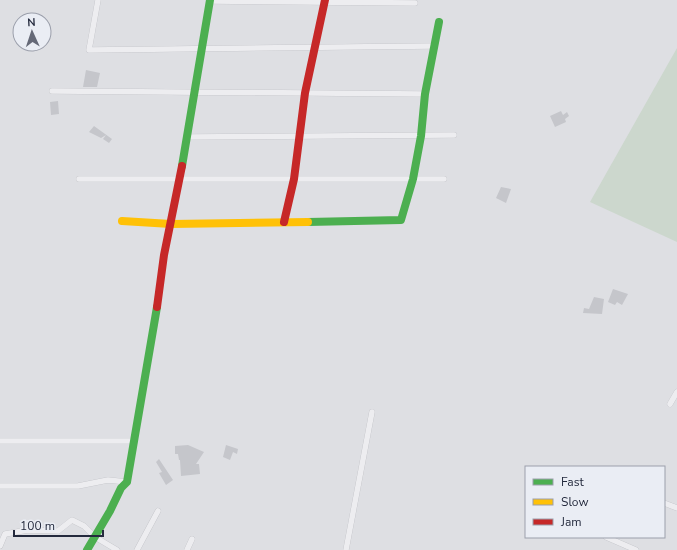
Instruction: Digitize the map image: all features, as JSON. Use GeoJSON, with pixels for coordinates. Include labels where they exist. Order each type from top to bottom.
{"type":"FeatureCollection","features":[{"type":"Feature","properties":{"kind":"street"},"geometry":{"type":"LineString","coordinates":[[98,0],[89,50],[434,46]]}},
{"type":"Feature","properties":{"kind":"street"},"geometry":{"type":"LineString","coordinates":[[87,550],[110,511],[121,488],[127,482],[163,272],[162,262],[180,179],[210,0],[415,3]]}},
{"type":"Feature","properties":{"kind":"street"},"geometry":{"type":"LineString","coordinates":[[284,222],[294,179],[305,93],[325,1]]}},
{"type":"Feature","properties":{"kind":"street"},"geometry":{"type":"LineString","coordinates":[[122,221],[171,224],[401,220],[413,179],[421,136],[425,94],[439,22]]}},
{"type":"Feature","properties":{"kind":"street"},"geometry":{"type":"LineString","coordinates":[[52,91],[425,94]]}},
{"type":"Feature","properties":{"kind":"street"},"geometry":{"type":"LineString","coordinates":[[186,137],[454,135]]}},
{"type":"Feature","properties":{"kind":"street"},"geometry":{"type":"LineString","coordinates":[[79,179],[444,179]]}},
{"type":"Feature","properties":{"kind":"street"},"geometry":{"type":"LineString","coordinates":[[670,404],[677,392]]}},
{"type":"Feature","properties":{"kind":"street"},"geometry":{"type":"LineString","coordinates":[[346,550],[372,412]]}},
{"type":"Feature","properties":{"kind":"street"},"geometry":{"type":"LineString","coordinates":[[0,441],[135,441]]}},
{"type":"Feature","properties":{"kind":"street"},"geometry":{"type":"LineString","coordinates":[[0,486],[78,486],[108,480],[127,482]]}},
{"type":"Feature","properties":{"kind":"street"},"geometry":{"type":"LineString","coordinates":[[665,503],[677,508]]}},
{"type":"Feature","properties":{"kind":"street"},"geometry":{"type":"LineString","coordinates":[[137,550],[158,511]]}},
{"type":"Feature","properties":{"kind":"street"},"geometry":{"type":"LineString","coordinates":[[0,546],[5,534],[28,530],[58,531],[72,520],[88,529],[95,537],[117,550]]}},
{"type":"Feature","properties":{"kind":"street"},"geometry":{"type":"LineString","coordinates":[[608,538],[636,550]]}},
{"type":"Feature","properties":{"kind":"street"},"geometry":{"type":"LineString","coordinates":[[187,550],[192,539]]}},
{"type":"Feature","properties":{"kind":"shaded area"},"geometry":{"type":"Polygon","coordinates":[[[677,48],[677,242],[590,202],[677,48]]]}},
{"type":"Feature","properties":{"kind":"building"},"geometry":{"type":"Polygon","coordinates":[[[86,70],[100,73],[97,87],[83,87],[86,70]]]}},
{"type":"Feature","properties":{"kind":"building"},"geometry":{"type":"Polygon","coordinates":[[[58,101],[59,114],[51,115],[50,102],[58,101]]]}},
{"type":"Feature","properties":{"kind":"building"},"geometry":{"type":"Polygon","coordinates":[[[561,111],[563,115],[567,112],[569,116],[565,119],[566,122],[555,127],[550,116],[561,111]]]}},
{"type":"Feature","properties":{"kind":"building"},"geometry":{"type":"Polygon","coordinates":[[[94,126],[112,139],[109,143],[103,139],[106,135],[101,138],[89,132],[94,126]]]}},
{"type":"Feature","properties":{"kind":"building"},"geometry":{"type":"Polygon","coordinates":[[[501,187],[511,189],[506,203],[496,198],[501,187]]]}},
{"type":"Feature","properties":{"kind":"building"},"geometry":{"type":"Polygon","coordinates":[[[613,289],[628,294],[622,305],[617,302],[615,305],[608,302],[613,289]]]}},
{"type":"Feature","properties":{"kind":"building"},"geometry":{"type":"Polygon","coordinates":[[[594,297],[604,299],[602,314],[583,313],[584,308],[589,309],[594,297]]]}},
{"type":"Feature","properties":{"kind":"building"},"geometry":{"type":"Polygon","coordinates":[[[188,445],[204,452],[196,464],[199,464],[200,474],[181,476],[180,460],[178,454],[175,454],[175,446],[188,445]]]}},
{"type":"Feature","properties":{"kind":"building"},"geometry":{"type":"Polygon","coordinates":[[[226,445],[238,449],[237,454],[233,452],[230,460],[223,457],[226,445]]]}},
{"type":"Feature","properties":{"kind":"building"},"geometry":{"type":"Polygon","coordinates":[[[159,459],[173,480],[166,485],[159,473],[162,472],[156,462],[159,459]]]}},
{"type":"Feature","properties":{"kind":"traffic: fast"},"geometry":{"type":"LineString","coordinates":[[182,166],[210,0]]}},
{"type":"Feature","properties":{"kind":"traffic: fast"},"geometry":{"type":"LineString","coordinates":[[308,222],[401,220],[413,179],[421,136],[425,94],[439,22]]}},
{"type":"Feature","properties":{"kind":"traffic: fast"},"geometry":{"type":"LineString","coordinates":[[87,550],[110,511],[121,488],[127,482],[157,307]]}},
{"type":"Feature","properties":{"kind":"traffic: slow"},"geometry":{"type":"LineString","coordinates":[[122,221],[171,224],[308,222]]}},
{"type":"Feature","properties":{"kind":"traffic: jam"},"geometry":{"type":"LineString","coordinates":[[284,222],[294,179],[305,93],[325,0]]}},
{"type":"Feature","properties":{"kind":"traffic: jam"},"geometry":{"type":"LineString","coordinates":[[157,307],[164,255],[182,166]]}}]}
